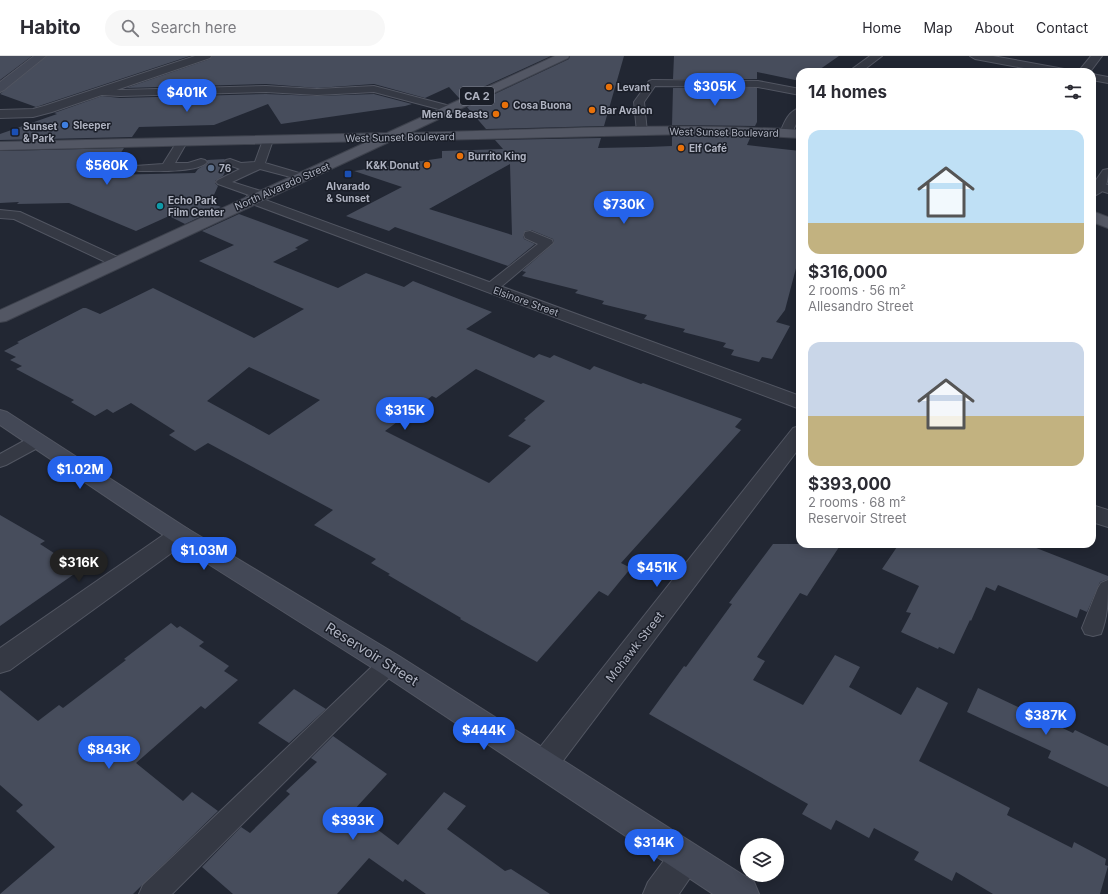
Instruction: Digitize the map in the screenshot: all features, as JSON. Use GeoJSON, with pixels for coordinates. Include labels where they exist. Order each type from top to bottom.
{"type":"FeatureCollection","features":[{"type":"Feature","properties":{"kind":"main road","name":"North Alvarado Street"},"geometry":{"type":"LineString","coordinates":[[0,317],[256,197],[391,137],[564,56]]}},
{"type":"Feature","properties":{"kind":"main road","name":"West Sunset Boulevard"},"geometry":{"type":"LineString","coordinates":[[0,146],[688,130],[796,134]]}},
{"type":"Feature","properties":{"kind":"main road"},"geometry":{"type":"LineString","coordinates":[[1096,218],[1108,223]]}},
{"type":"Feature","properties":{"kind":"street"},"geometry":{"type":"LineString","coordinates":[[2,85],[41,56]]}},
{"type":"Feature","properties":{"kind":"street"},"geometry":{"type":"LineString","coordinates":[[0,114],[34,113],[102,92],[206,56]]}},
{"type":"Feature","properties":{"kind":"street"},"geometry":{"type":"LineString","coordinates":[[860,68],[877,56]]}},
{"type":"Feature","properties":{"kind":"street"},"geometry":{"type":"LineString","coordinates":[[975,56],[1042,68]]}},
{"type":"Feature","properties":{"kind":"street"},"geometry":{"type":"LineString","coordinates":[[1087,68],[1097,56]]}},
{"type":"Feature","properties":{"kind":"street"},"geometry":{"type":"LineString","coordinates":[[1096,78],[1108,80]]}},
{"type":"Feature","properties":{"kind":"street"},"geometry":{"type":"LineString","coordinates":[[786,133],[791,120],[796,116]]}},
{"type":"Feature","properties":{"kind":"street"},"geometry":{"type":"LineString","coordinates":[[1100,189],[1108,173]]}},
{"type":"Feature","properties":{"kind":"street","name":"Elsinore Street"},"geometry":{"type":"LineString","coordinates":[[256,197],[491,288],[796,402]]}},
{"type":"Feature","properties":{"kind":"street","name":"Reservoir Street"},"geometry":{"type":"LineString","coordinates":[[0,416],[180,535],[388,664],[742,894]]}},
{"type":"Feature","properties":{"kind":"street","name":"Mohawk Street"},"geometry":{"type":"LineString","coordinates":[[543,765],[796,438]]}},
{"type":"Feature","properties":{"kind":"street"},"geometry":{"type":"LineString","coordinates":[[1096,515],[1108,520]]}},
{"type":"Feature","properties":{"kind":"street"},"geometry":{"type":"LineString","coordinates":[[0,662],[180,535]]}},
{"type":"Feature","properties":{"kind":"street"},"geometry":{"type":"LineString","coordinates":[[660,894],[685,858]]}},
{"type":"Feature","properties":{"kind":"lane"},"geometry":{"type":"LineString","coordinates":[[642,132],[639,102],[652,83],[758,84],[796,91]]}},
{"type":"Feature","properties":{"kind":"lane"},"geometry":{"type":"LineString","coordinates":[[102,92],[120,93],[266,89],[317,92],[366,88],[450,109]]}},
{"type":"Feature","properties":{"kind":"lane"},"geometry":{"type":"LineString","coordinates":[[256,197],[222,182],[259,165],[268,140]]}},
{"type":"Feature","properties":{"kind":"lane"},"geometry":{"type":"LineString","coordinates":[[167,167],[182,142]]}},
{"type":"Feature","properties":{"kind":"lane"},"geometry":{"type":"LineString","coordinates":[[231,166],[259,165],[302,177]]}},
{"type":"Feature","properties":{"kind":"lane"},"geometry":{"type":"LineString","coordinates":[[139,168],[196,167]]}},
{"type":"Feature","properties":{"kind":"lane"},"geometry":{"type":"LineString","coordinates":[[0,214],[16,215],[21,217],[117,262]]}},
{"type":"Feature","properties":{"kind":"lane"},"geometry":{"type":"LineString","coordinates":[[491,288],[547,244],[530,235]]}},
{"type":"Feature","properties":{"kind":"lane"},"geometry":{"type":"LineString","coordinates":[[0,462],[37,441]]}},
{"type":"Feature","properties":{"kind":"lane"},"geometry":{"type":"LineString","coordinates":[[1093,628],[1108,588]]}},
{"type":"Feature","properties":{"kind":"lane"},"geometry":{"type":"LineString","coordinates":[[153,894],[388,664]]}},
{"type":"Feature","properties":{"kind":"building"},"geometry":{"type":"Polygon","coordinates":[[[0,56],[32,56],[0,80],[0,56]]]}},
{"type":"Feature","properties":{"kind":"building"},"geometry":{"type":"Polygon","coordinates":[[[47,56],[190,56],[36,107],[0,94],[47,56]]]}},
{"type":"Feature","properties":{"kind":"building"},"geometry":{"type":"Polygon","coordinates":[[[212,56],[551,56],[459,98],[449,87],[425,98],[374,84],[317,88],[266,84],[126,88],[210,59],[212,56]]]}},
{"type":"Feature","properties":{"kind":"building"},"geometry":{"type":"Polygon","coordinates":[[[570,56],[624,56],[604,126],[486,129],[467,107],[569,59],[570,56]]]}},
{"type":"Feature","properties":{"kind":"building"},"geometry":{"type":"Polygon","coordinates":[[[674,56],[839,56],[822,68],[796,68],[796,80],[757,72],[757,79],[673,79],[674,56]]]}},
{"type":"Feature","properties":{"kind":"building"},"geometry":{"type":"Polygon","coordinates":[[[673,88],[757,88],[757,122],[755,126],[672,125],[673,88]]]}},
{"type":"Feature","properties":{"kind":"building"},"geometry":{"type":"Polygon","coordinates":[[[266,94],[317,96],[374,94],[412,104],[281,124],[268,104],[214,125],[139,127],[132,137],[0,140],[0,134],[102,96],[120,98],[266,94]]]}},
{"type":"Feature","properties":{"kind":"building"},"geometry":{"type":"Polygon","coordinates":[[[672,136],[751,136],[747,145],[796,151],[796,268],[785,310],[776,322],[790,326],[772,359],[762,357],[759,362],[731,355],[734,350],[723,347],[726,343],[683,332],[685,329],[644,319],[647,315],[602,304],[604,301],[575,293],[578,290],[522,276],[526,272],[522,271],[554,243],[553,239],[531,230],[525,231],[523,235],[524,239],[535,244],[508,266],[395,227],[389,231],[346,216],[402,187],[354,171],[442,158],[442,151],[503,149],[495,140],[601,138],[598,148],[672,146],[672,136]],[[510,164],[429,209],[512,235],[510,164]]]}},
{"type":"Feature","properties":{"kind":"building"},"geometry":{"type":"Polygon","coordinates":[[[124,148],[106,175],[195,173],[198,169],[208,163],[207,160],[225,159],[223,163],[228,166],[223,176],[215,181],[218,186],[213,197],[204,200],[221,207],[185,224],[169,216],[136,231],[69,203],[0,203],[0,151],[124,148]]]}},
{"type":"Feature","properties":{"kind":"building"},"geometry":{"type":"Polygon","coordinates":[[[239,214],[309,240],[295,248],[298,249],[273,262],[338,288],[366,273],[404,287],[413,281],[492,312],[466,329],[534,358],[539,354],[550,358],[554,355],[590,370],[594,366],[742,419],[735,427],[741,430],[621,563],[631,568],[608,596],[599,591],[537,662],[460,619],[461,618],[388,575],[390,574],[371,563],[376,559],[314,525],[333,510],[208,443],[195,451],[169,435],[175,431],[131,403],[113,413],[107,409],[95,416],[71,402],[74,400],[16,369],[22,366],[10,360],[16,357],[4,351],[19,343],[17,342],[83,308],[100,314],[153,288],[254,338],[304,309],[199,261],[234,245],[202,231],[239,214]],[[249,367],[207,401],[269,435],[320,400],[249,367]],[[476,369],[436,398],[432,396],[385,431],[489,483],[531,446],[508,436],[526,420],[524,419],[545,401],[476,369]]]}},
{"type":"Feature","properties":{"kind":"building"},"geometry":{"type":"Polygon","coordinates":[[[0,515],[45,541],[40,544],[80,570],[0,626],[0,515]]]}},
{"type":"Feature","properties":{"kind":"building"},"geometry":{"type":"Polygon","coordinates":[[[773,544],[796,544],[796,548],[838,548],[807,596],[800,593],[757,657],[765,661],[753,680],[803,705],[835,655],[860,667],[849,687],[901,715],[917,687],[948,703],[919,761],[1010,808],[1007,815],[1072,848],[1074,842],[1106,859],[1105,865],[1108,866],[1100,894],[993,894],[956,872],[952,881],[914,860],[919,852],[874,828],[869,838],[836,820],[831,830],[802,814],[808,804],[649,714],[684,666],[686,667],[732,604],[729,603],[773,544]]]}},
{"type":"Feature","properties":{"kind":"building"},"geometry":{"type":"Polygon","coordinates":[[[896,548],[1036,548],[1108,576],[1108,579],[1100,582],[1087,612],[1080,609],[1077,618],[998,585],[995,591],[986,587],[954,654],[939,647],[938,649],[901,632],[911,613],[906,612],[919,586],[882,569],[896,548]]]}},
{"type":"Feature","properties":{"kind":"building"},"geometry":{"type":"Polygon","coordinates":[[[171,623],[177,628],[180,626],[204,642],[199,646],[229,666],[224,671],[238,680],[205,709],[201,706],[136,763],[183,801],[192,792],[218,811],[133,894],[0,894],[55,847],[16,811],[23,805],[0,785],[0,690],[38,721],[59,705],[63,708],[126,660],[124,659],[171,623]]]}},
{"type":"Feature","properties":{"kind":"building"},"geometry":{"type":"Polygon","coordinates":[[[978,688],[1073,733],[1075,730],[1108,746],[1108,787],[1048,758],[1051,751],[967,712],[978,688]]]}},
{"type":"Feature","properties":{"kind":"building"},"geometry":{"type":"Polygon","coordinates":[[[294,689],[326,709],[289,743],[258,723],[294,689]]]}},
{"type":"Feature","properties":{"kind":"building"},"geometry":{"type":"Polygon","coordinates":[[[333,736],[387,774],[353,811],[398,845],[444,792],[466,806],[447,829],[505,871],[511,869],[550,894],[426,894],[405,879],[403,882],[369,858],[337,894],[233,894],[202,867],[241,827],[250,833],[290,794],[286,791],[317,762],[311,758],[333,736]]]}},
{"type":"Feature","properties":{"kind":"place","name":"Levant"},"geometry":{"type":"Point","coordinates":[609,87]}},
{"type":"Feature","properties":{"kind":"place","name":"Cosa Buona"},"geometry":{"type":"Point","coordinates":[505,105]}},
{"type":"Feature","properties":{"kind":"place","name":"Bar Avalon"},"geometry":{"type":"Point","coordinates":[592,110]}},
{"type":"Feature","properties":{"kind":"place","name":"Men & Beasts"},"geometry":{"type":"Point","coordinates":[496,114]}},
{"type":"Feature","properties":{"kind":"place","name":"Sleeper"},"geometry":{"type":"Point","coordinates":[65,125]}},
{"type":"Feature","properties":{"kind":"place","name":"Sunset & Park"},"geometry":{"type":"Point","coordinates":[15,132]}},
{"type":"Feature","properties":{"kind":"place","name":"Elf Café"},"geometry":{"type":"Point","coordinates":[681,148]}},
{"type":"Feature","properties":{"kind":"place","name":"Burrito King"},"geometry":{"type":"Point","coordinates":[460,156]}},
{"type":"Feature","properties":{"kind":"place","name":"K&K Donut"},"geometry":{"type":"Point","coordinates":[427,165]}},
{"type":"Feature","properties":{"kind":"place","name":"76"},"geometry":{"type":"Point","coordinates":[211,168]}},
{"type":"Feature","properties":{"kind":"place","name":"Alvarado & Sunset"},"geometry":{"type":"Point","coordinates":[348,174]}},
{"type":"Feature","properties":{"kind":"place","name":"Echo Park Film Center"},"geometry":{"type":"Point","coordinates":[160,206]}}]}
